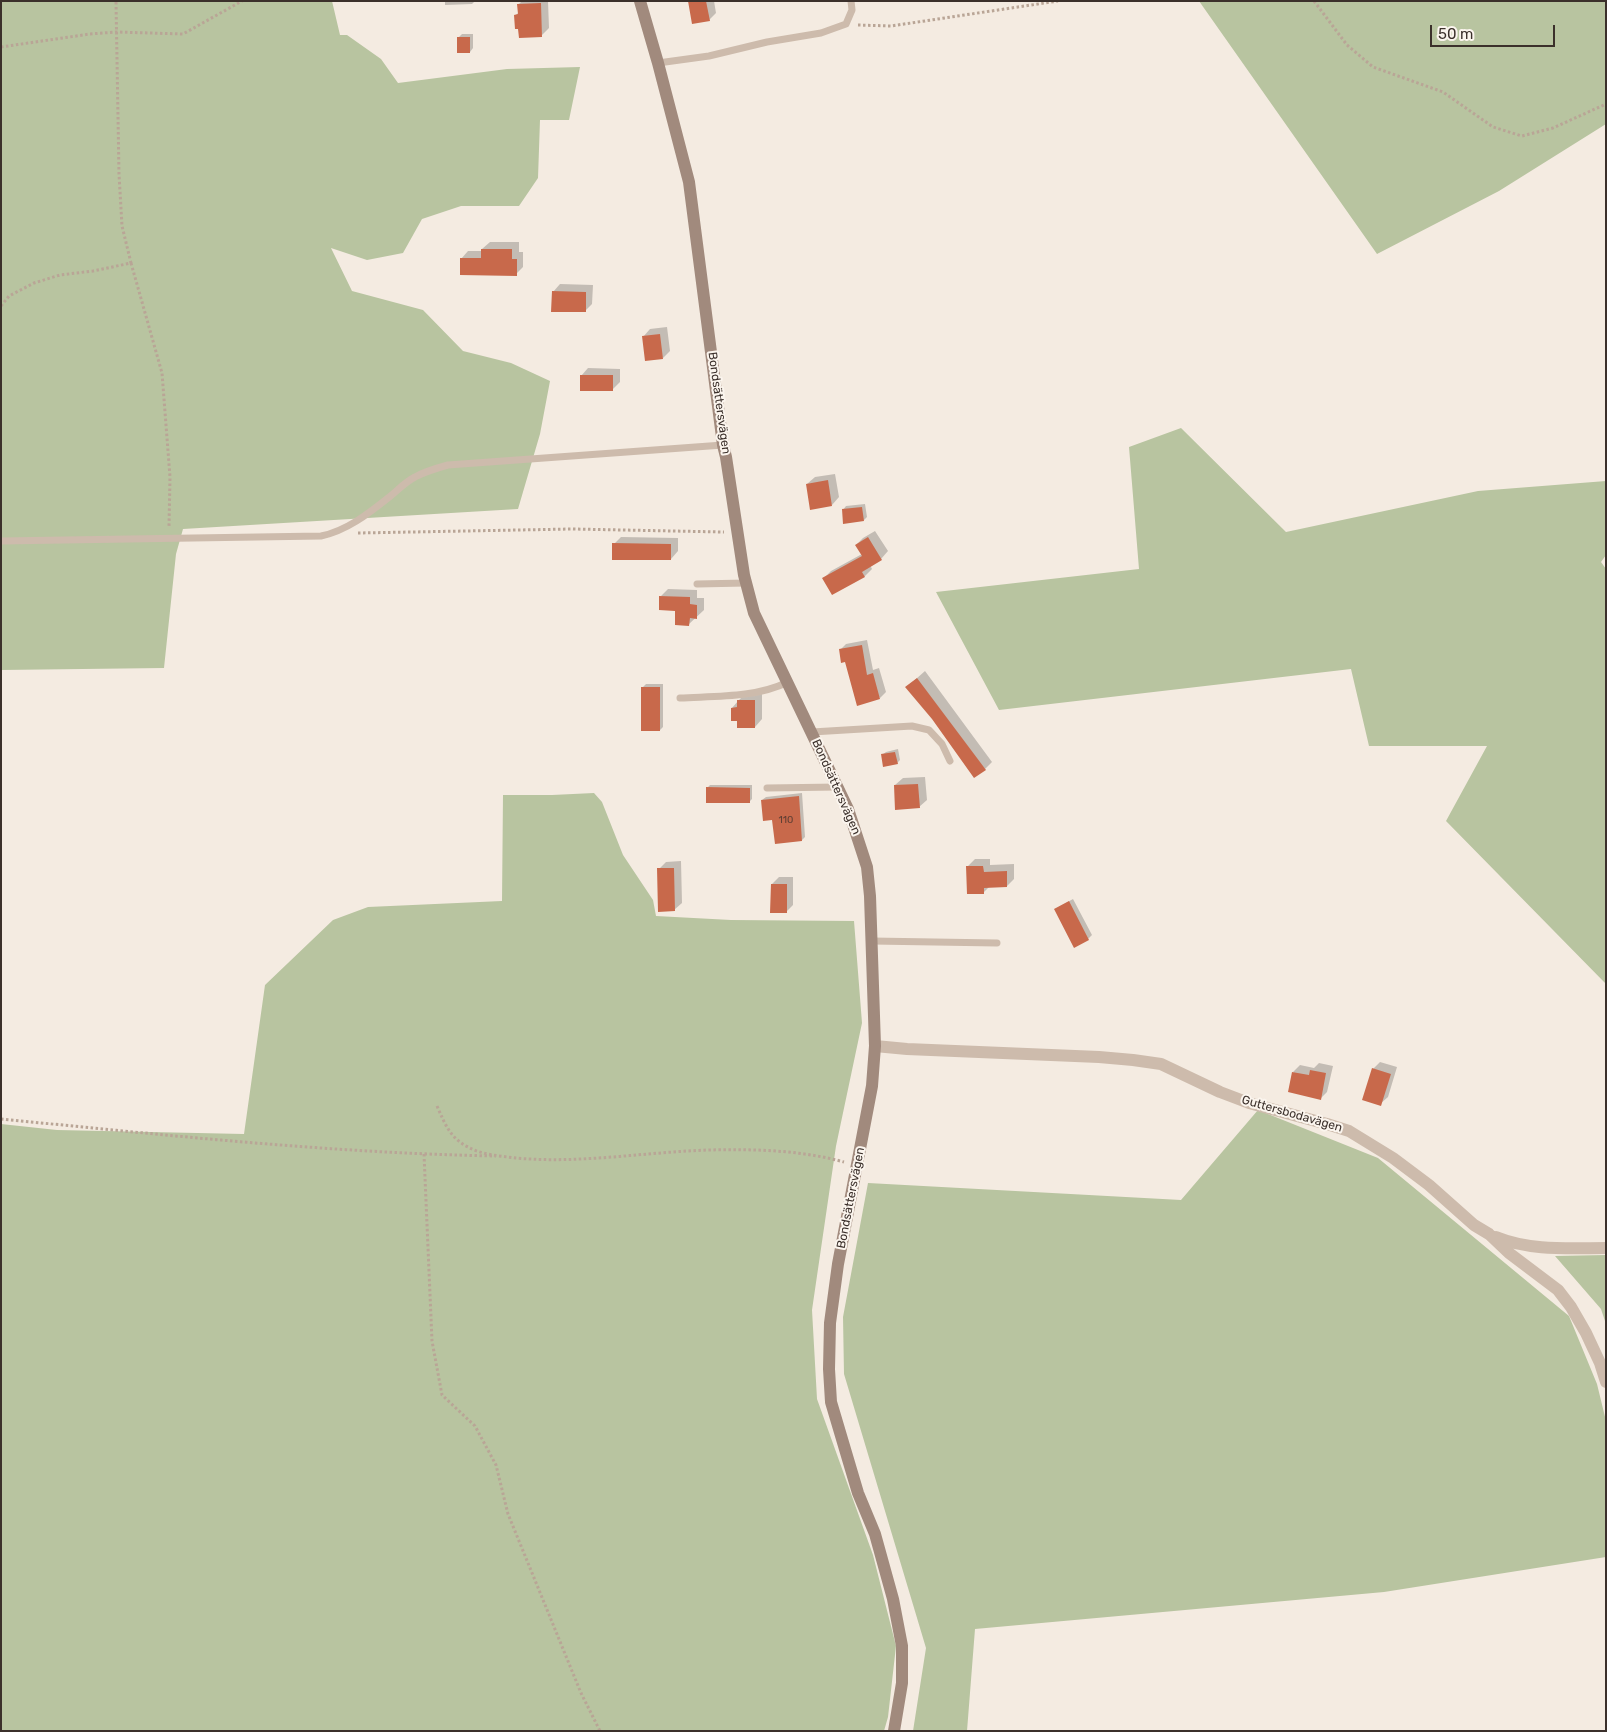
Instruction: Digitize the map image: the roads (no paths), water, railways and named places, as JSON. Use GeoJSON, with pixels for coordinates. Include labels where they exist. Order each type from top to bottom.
{"type":"FeatureCollection","features":[{"type":"Feature","properties":{"kind":"street","name":"Bondsättersvägen"},"geometry":{"type":"LineString","coordinates":[[640,1],[689,182],[723,445],[746,583],[754,612],[765,638],[848,809],[867,867],[876,1046],[872,1086],[844,1229],[830,1323],[829,1369],[831,1402],[858,1493],[875,1534],[893,1599],[902,1646],[902,1682],[894,1731]]}},
{"type":"Feature","properties":{"kind":"street","name":"Guttersbodavägen"},"geometry":{"type":"LineString","coordinates":[[876,1046],[916,1050],[1099,1057],[1162,1064],[1220,1092],[1249,1103],[1349,1131],[1393,1158],[1429,1185],[1474,1224],[1489,1234],[1509,1253],[1558,1290],[1571,1307],[1586,1333],[1600,1363],[1606,1382]]}},
{"type":"Feature","properties":{"kind":"street"},"geometry":{"type":"LineString","coordinates":[[1489,1234],[1506,1241],[1538,1248],[1606,1248]]}},
{"type":"Feature","properties":{"kind":"lane"},"geometry":{"type":"LineString","coordinates":[[658,63],[709,56],[767,42],[821,33],[846,24],[852,10],[852,1]]}},
{"type":"Feature","properties":{"kind":"lane"},"geometry":{"type":"LineString","coordinates":[[1,541],[322,536],[333,534],[348,526],[414,477],[448,464],[723,445]]}},
{"type":"Feature","properties":{"kind":"lane"},"geometry":{"type":"LineString","coordinates":[[697,584],[746,583]]}},
{"type":"Feature","properties":{"kind":"lane"},"geometry":{"type":"LineString","coordinates":[[680,698],[772,690],[788,682]]}},
{"type":"Feature","properties":{"kind":"lane"},"geometry":{"type":"LineString","coordinates":[[812,732],[912,726],[929,730],[942,744],[950,761]]}},
{"type":"Feature","properties":{"kind":"lane"},"geometry":{"type":"LineString","coordinates":[[767,788],[838,786]]}},
{"type":"Feature","properties":{"kind":"lane"},"geometry":{"type":"LineString","coordinates":[[872,941],[997,943]]}}]}
